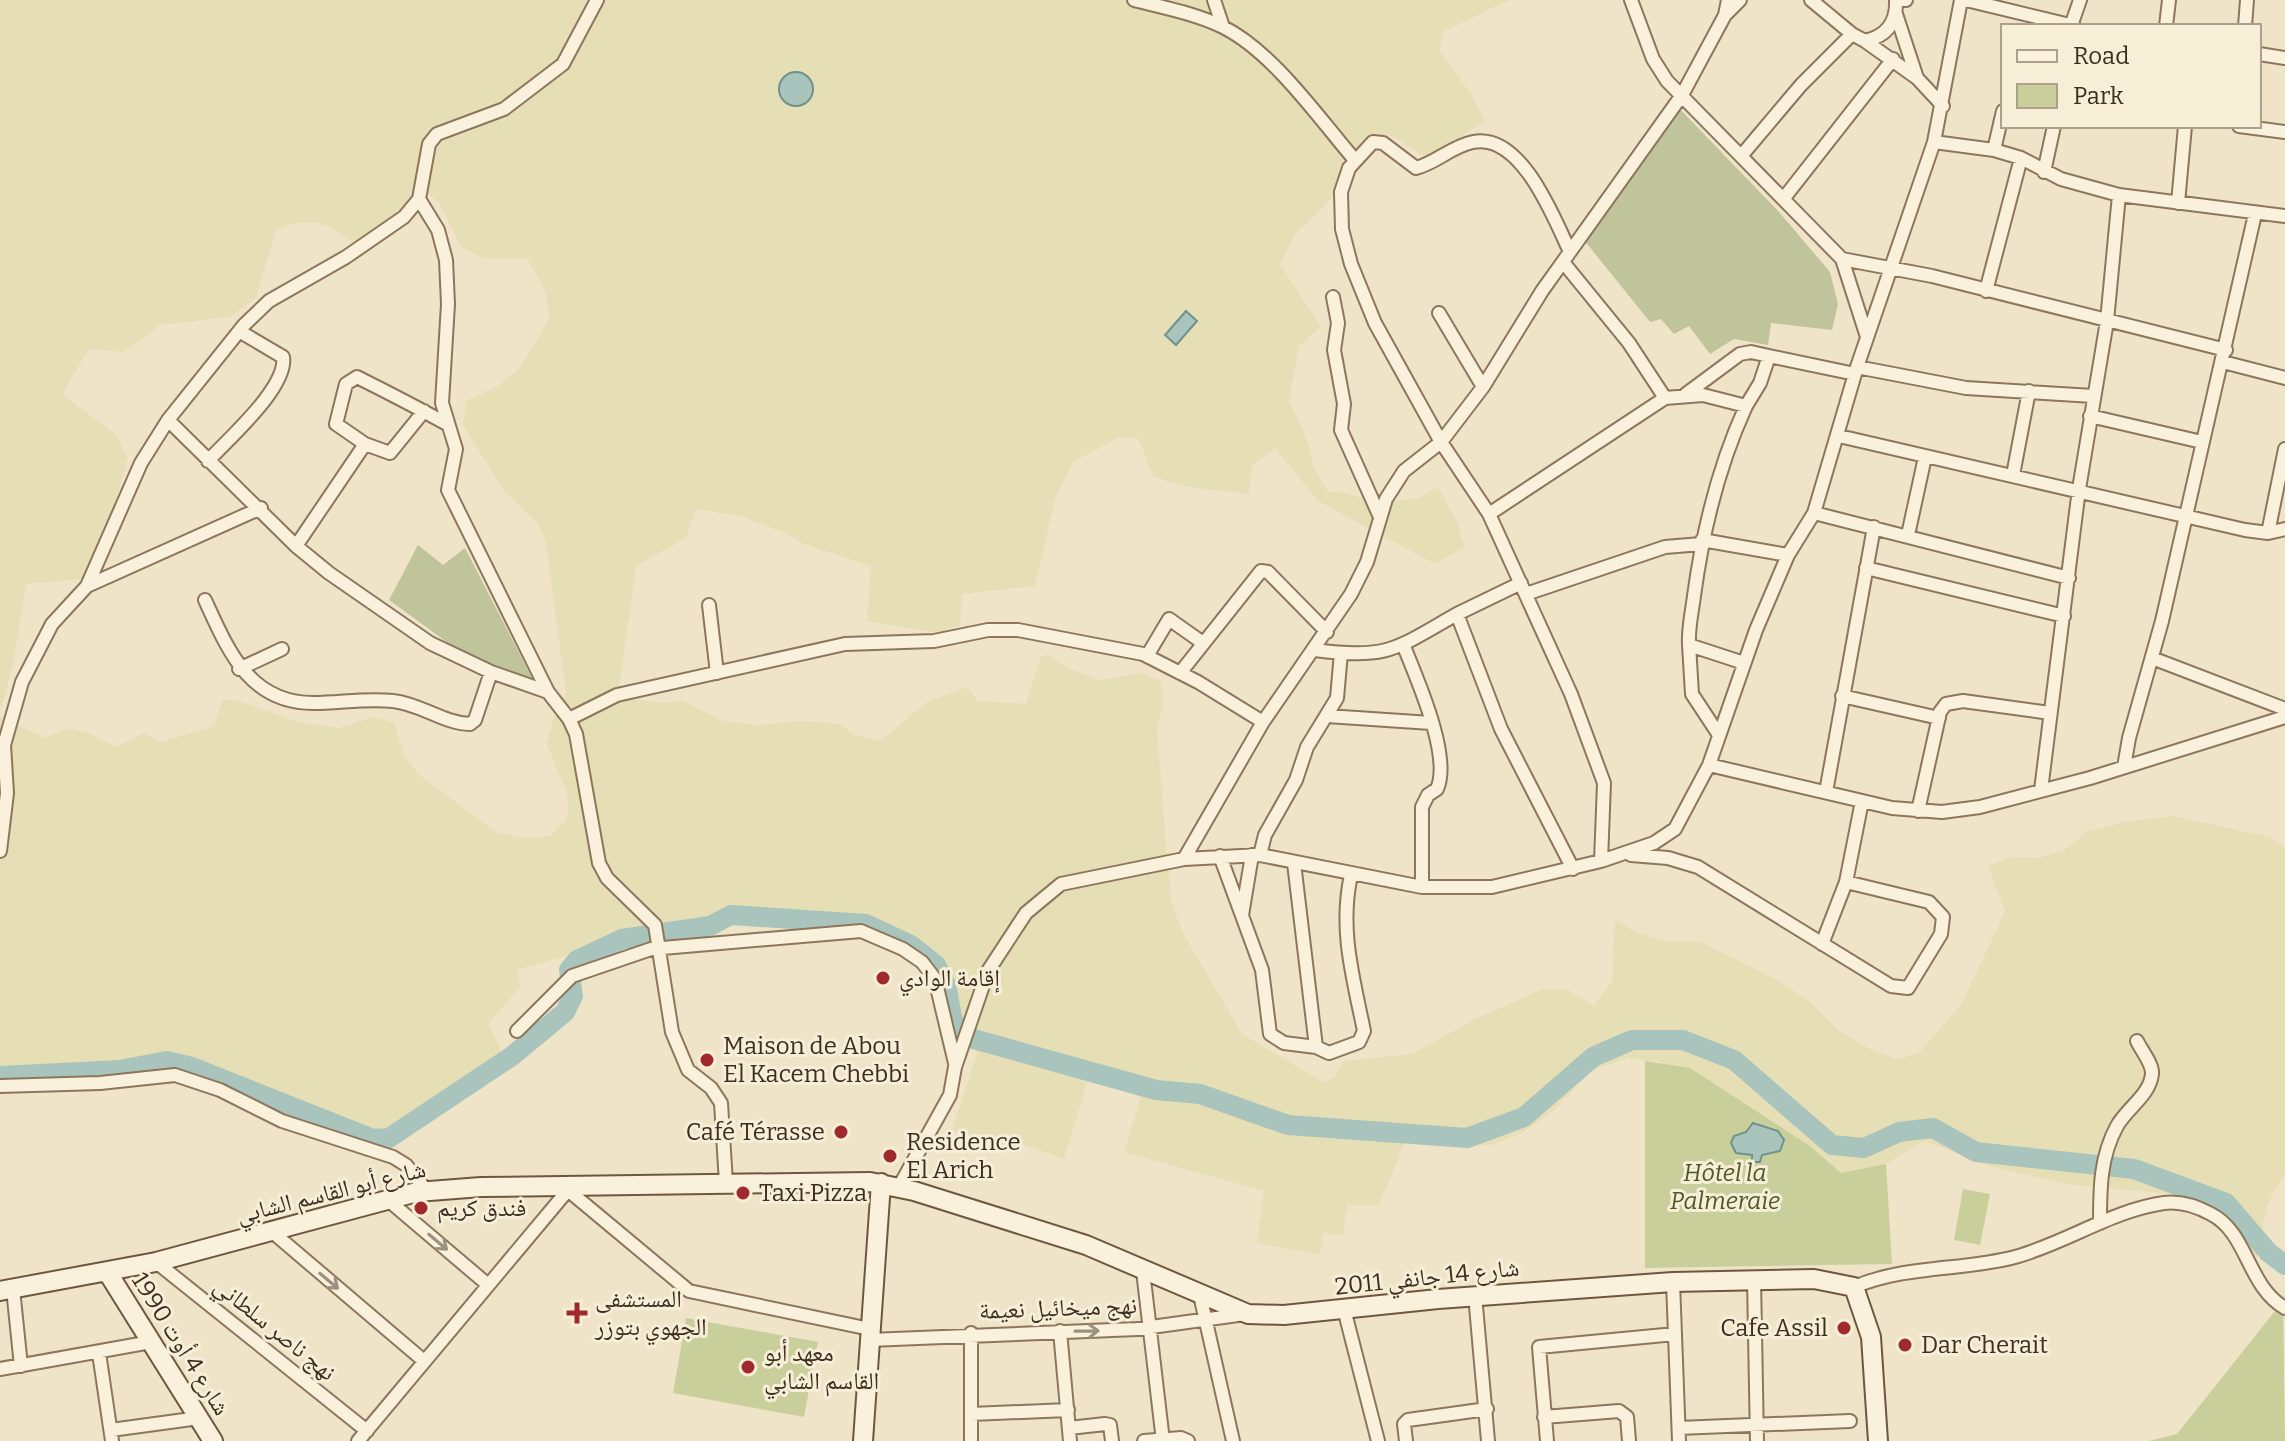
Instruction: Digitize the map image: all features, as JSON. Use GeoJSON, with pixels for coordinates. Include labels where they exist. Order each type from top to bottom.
{"type":"FeatureCollection","features":[{"type":"Feature","properties":{"kind":"main road","name":"شارع أبو القاسم الشابي"},"geometry":{"type":"LineString","coordinates":[[6,1290],[156,1262],[426,1190],[726,1183],[883,1184]]}},
{"type":"Feature","properties":{"kind":"main road","name":"شارع 14 جانفي 2011"},"geometry":{"type":"LineString","coordinates":[[883,1184],[1086,1245],[1248,1314],[1284,1315],[1475,1295],[1673,1282],[1827,1280],[1854,1287]]}},
{"type":"Feature","properties":{"kind":"main road"},"geometry":{"type":"LineString","coordinates":[[863,1441],[883,1184]]}},
{"type":"Feature","properties":{"kind":"main road","name":"شارع 4 أوت 1990"},"geometry":{"type":"LineString","coordinates":[[108,1273],[213,1441]]}},
{"type":"Feature","properties":{"kind":"main road"},"geometry":{"type":"LineString","coordinates":[[1854,1287],[1871,1337],[1878,1441]]}},
{"type":"Feature","properties":{"kind":"street"},"geometry":{"type":"LineString","coordinates":[[0,851],[7,793],[4,745],[11,713],[39,645],[52,624],[87,586],[141,463],[168,420],[239,331],[269,301],[385,232],[419,199],[429,144],[437,134],[504,109],[563,64],[597,0]]}},
{"type":"Feature","properties":{"kind":"street"},"geometry":{"type":"LineString","coordinates":[[1134,0],[1223,27],[1284,78],[1354,159]]}},
{"type":"Feature","properties":{"kind":"street"},"geometry":{"type":"LineString","coordinates":[[1214,0],[1223,27]]}},
{"type":"Feature","properties":{"kind":"street"},"geometry":{"type":"LineString","coordinates":[[1631,0],[1653,59],[1667,81],[1842,259],[1867,337]]}},
{"type":"Feature","properties":{"kind":"street"},"geometry":{"type":"LineString","coordinates":[[1725,15],[1728,0]]}},
{"type":"Feature","properties":{"kind":"street"},"geometry":{"type":"LineString","coordinates":[[1184,859],[1263,722],[1315,650],[1362,574],[1380,517],[1404,471],[1441,442],[1483,387],[1566,257],[1682,95],[1725,15],[1740,0]]}},
{"type":"Feature","properties":{"kind":"street"},"geometry":{"type":"LineString","coordinates":[[1811,0],[1852,34],[1917,78],[1943,106]]}},
{"type":"Feature","properties":{"kind":"street"},"geometry":{"type":"LineString","coordinates":[[1906,0],[1896,0],[1896,14],[1917,78]]}},
{"type":"Feature","properties":{"kind":"street"},"geometry":{"type":"LineString","coordinates":[[883,1184],[950,1095],[955,1067],[980,989],[1003,945],[1026,913],[1048,891],[1078,879],[1184,859],[1256,855],[1422,887],[1492,887],[1601,861],[1654,843],[1675,829],[1709,765],[1744,663],[1788,555],[1814,513],[1856,370],[1934,142],[1964,0],[2022,20],[2055,24]]}},
{"type":"Feature","properties":{"kind":"street"},"geometry":{"type":"LineString","coordinates":[[2073,24],[2080,0]]}},
{"type":"Feature","properties":{"kind":"street"},"geometry":{"type":"LineString","coordinates":[[2166,24],[2169,0]]}},
{"type":"Feature","properties":{"kind":"street"},"geometry":{"type":"LineString","coordinates":[[2245,24],[2247,0]]}},
{"type":"Feature","properties":{"kind":"street"},"geometry":{"type":"LineString","coordinates":[[1865,41],[1883,34],[1896,14]]}},
{"type":"Feature","properties":{"kind":"street"},"geometry":{"type":"LineString","coordinates":[[1742,155],[1801,85],[1852,34]]}},
{"type":"Feature","properties":{"kind":"street"},"geometry":{"type":"LineString","coordinates":[[2261,54],[2285,58]]}},
{"type":"Feature","properties":{"kind":"street"},"geometry":{"type":"LineString","coordinates":[[1784,198],[1893,59]]}},
{"type":"Feature","properties":{"kind":"street"},"geometry":{"type":"LineString","coordinates":[[1994,150],[2001,120]]}},
{"type":"Feature","properties":{"kind":"street"},"geometry":{"type":"LineString","coordinates":[[2044,172],[2054,128]]}},
{"type":"Feature","properties":{"kind":"street"},"geometry":{"type":"LineString","coordinates":[[2178,203],[2185,128]]}},
{"type":"Feature","properties":{"kind":"street"},"geometry":{"type":"LineString","coordinates":[[2254,128],[2285,132]]}},
{"type":"Feature","properties":{"kind":"street"},"geometry":{"type":"LineString","coordinates":[[1601,861],[1605,791],[1602,773],[1524,588],[1489,514],[1441,442],[1375,323],[1351,264],[1340,209],[1345,176],[1354,159],[1377,142],[1416,168],[1473,142],[1494,143],[1538,183],[1566,257],[1665,398]]}},
{"type":"Feature","properties":{"kind":"street"},"geometry":{"type":"LineString","coordinates":[[1934,142],[1994,150],[2021,158],[2044,172],[2119,195],[2285,216]]}},
{"type":"Feature","properties":{"kind":"street"},"geometry":{"type":"LineString","coordinates":[[1986,291],[2021,158]]}},
{"type":"Feature","properties":{"kind":"street"},"geometry":{"type":"LineString","coordinates":[[2041,790],[2079,489],[2107,321],[2119,195]]}},
{"type":"Feature","properties":{"kind":"street"},"geometry":{"type":"LineString","coordinates":[[419,199],[438,230],[446,260],[448,304],[441,391],[447,424],[456,449],[449,483],[451,498],[548,692],[569,719],[580,748],[599,863],[607,878],[655,925],[672,1032],[688,1070],[711,1088],[721,1103],[726,1183]]}},
{"type":"Feature","properties":{"kind":"street"},"geometry":{"type":"LineString","coordinates":[[2124,767],[2224,356],[2255,214]]}},
{"type":"Feature","properties":{"kind":"street"},"geometry":{"type":"LineString","coordinates":[[1842,259],[2107,321],[2285,378]]}},
{"type":"Feature","properties":{"kind":"street"},"geometry":{"type":"LineString","coordinates":[[1333,297],[1338,323],[1334,350],[1344,404],[1341,430],[1380,517]]}},
{"type":"Feature","properties":{"kind":"street"},"geometry":{"type":"LineString","coordinates":[[1439,313],[1483,387]]}},
{"type":"Feature","properties":{"kind":"street"},"geometry":{"type":"LineString","coordinates":[[208,461],[268,396],[282,374],[283,357],[239,331]]}},
{"type":"Feature","properties":{"kind":"street"},"geometry":{"type":"LineString","coordinates":[[1686,394],[1740,354],[1751,352],[1937,384],[2093,396]]}},
{"type":"Feature","properties":{"kind":"street"},"geometry":{"type":"LineString","coordinates":[[1719,735],[1692,694],[1689,645],[1702,542],[1727,447],[1760,383],[1769,356]]}},
{"type":"Feature","properties":{"kind":"street"},"geometry":{"type":"LineString","coordinates":[[424,411],[390,453],[365,444],[336,424],[346,384],[353,377],[424,411],[447,424]]}},
{"type":"Feature","properties":{"kind":"street"},"geometry":{"type":"LineString","coordinates":[[2013,475],[2029,391]]}},
{"type":"Feature","properties":{"kind":"street"},"geometry":{"type":"LineString","coordinates":[[1489,514],[1665,398],[1686,394],[1746,406]]}},
{"type":"Feature","properties":{"kind":"street"},"geometry":{"type":"LineString","coordinates":[[2090,416],[2202,442]]}},
{"type":"Feature","properties":{"kind":"street"},"geometry":{"type":"LineString","coordinates":[[168,420],[261,508],[296,546],[430,643],[491,672],[548,692]]}},
{"type":"Feature","properties":{"kind":"street"},"geometry":{"type":"LineString","coordinates":[[1839,436],[2079,489],[2185,517],[2268,533],[2285,529]]}},
{"type":"Feature","properties":{"kind":"street"},"geometry":{"type":"LineString","coordinates":[[296,546],[365,444]]}},
{"type":"Feature","properties":{"kind":"street"},"geometry":{"type":"LineString","coordinates":[[2268,533],[2285,449]]}},
{"type":"Feature","properties":{"kind":"street"},"geometry":{"type":"LineString","coordinates":[[1908,535],[1925,457]]}},
{"type":"Feature","properties":{"kind":"street"},"geometry":{"type":"LineString","coordinates":[[87,586],[261,508]]}},
{"type":"Feature","properties":{"kind":"street"},"geometry":{"type":"LineString","coordinates":[[1814,513],[2069,578]]}},
{"type":"Feature","properties":{"kind":"street"},"geometry":{"type":"LineString","coordinates":[[1826,792],[1874,527]]}},
{"type":"Feature","properties":{"kind":"street"},"geometry":{"type":"LineString","coordinates":[[1315,650],[1370,656],[1403,644],[1457,614],[1524,588],[1665,547],[1702,542],[1788,555]]}},
{"type":"Feature","properties":{"kind":"street"},"geometry":{"type":"LineString","coordinates":[[1866,568],[2064,616]]}},
{"type":"Feature","properties":{"kind":"street"},"geometry":{"type":"LineString","coordinates":[[1180,673],[1258,574],[1265,570],[1327,632]]}},
{"type":"Feature","properties":{"kind":"street"},"geometry":{"type":"LineString","coordinates":[[205,600],[239,669],[269,694],[288,700],[404,702],[453,722],[470,724],[475,720],[491,672]]}},
{"type":"Feature","properties":{"kind":"street"},"geometry":{"type":"LineString","coordinates":[[709,605],[717,673]]}},
{"type":"Feature","properties":{"kind":"street"},"geometry":{"type":"LineString","coordinates":[[1457,614],[1501,729],[1573,869]]}},
{"type":"Feature","properties":{"kind":"street"},"geometry":{"type":"LineString","coordinates":[[1147,656],[1169,619],[1203,643]]}},
{"type":"Feature","properties":{"kind":"street"},"geometry":{"type":"LineString","coordinates":[[569,719],[617,695],[845,644],[947,640],[988,630],[1040,632],[1147,656],[1263,722]]}},
{"type":"Feature","properties":{"kind":"street"},"geometry":{"type":"LineString","coordinates":[[1403,644],[1431,723],[1441,773],[1437,789],[1428,795],[1422,807],[1422,887]]}},
{"type":"Feature","properties":{"kind":"street"},"geometry":{"type":"LineString","coordinates":[[1689,645],[1744,663]]}},
{"type":"Feature","properties":{"kind":"street"},"geometry":{"type":"LineString","coordinates":[[239,669],[282,649]]}},
{"type":"Feature","properties":{"kind":"street"},"geometry":{"type":"LineString","coordinates":[[1242,916],[1256,855],[1296,780],[1307,747],[1338,692],[1341,653]]}},
{"type":"Feature","properties":{"kind":"street"},"geometry":{"type":"LineString","coordinates":[[2152,658],[2285,709]]}},
{"type":"Feature","properties":{"kind":"street"},"geometry":{"type":"LineString","coordinates":[[1842,696],[1939,718]]}},
{"type":"Feature","properties":{"kind":"street"},"geometry":{"type":"LineString","coordinates":[[1918,811],[1939,718],[1946,704],[1952,701],[2050,713]]}},
{"type":"Feature","properties":{"kind":"street"},"geometry":{"type":"LineString","coordinates":[[1327,716],[1431,723]]}},
{"type":"Feature","properties":{"kind":"street"},"geometry":{"type":"LineString","coordinates":[[1709,765],[1862,801],[1942,812],[1980,807],[2285,717]]}},
{"type":"Feature","properties":{"kind":"street"},"geometry":{"type":"LineString","coordinates":[[1822,944],[1846,882],[1862,801]]}},
{"type":"Feature","properties":{"kind":"street"},"geometry":{"type":"LineString","coordinates":[[1619,855],[1668,858],[1698,867],[1891,986],[1908,988],[1941,934],[1943,917],[1929,902],[1846,882]]}},
{"type":"Feature","properties":{"kind":"street"},"geometry":{"type":"LineString","coordinates":[[1220,856],[1262,970],[1270,1034],[1284,1043],[1316,1047],[1329,1053],[1362,1039],[1344,931],[1344,908],[1351,875]]}},
{"type":"Feature","properties":{"kind":"street"},"geometry":{"type":"LineString","coordinates":[[1294,863],[1316,1047]]}},
{"type":"Feature","properties":{"kind":"street"},"geometry":{"type":"LineString","coordinates":[[517,1031],[572,976],[659,944],[861,931],[881,937],[922,962],[935,979],[955,1067]]}},
{"type":"Feature","properties":{"kind":"street"},"geometry":{"type":"LineString","coordinates":[[2100,1223],[2100,1184],[2106,1152],[2118,1123],[2151,1080],[2153,1069],[2137,1041]]}},
{"type":"Feature","properties":{"kind":"street"},"geometry":{"type":"LineString","coordinates":[[0,1086],[100,1083],[175,1075],[220,1090],[282,1121],[393,1157],[406,1165],[426,1190]]}},
{"type":"Feature","properties":{"kind":"street"},"geometry":{"type":"LineString","coordinates":[[363,1436],[565,1188]]}},
{"type":"Feature","properties":{"kind":"street","name":"نهج ميخائيل نعيمة"},"geometry":{"type":"LineString","coordinates":[[565,1188],[689,1291],[870,1335],[1151,1327],[1248,1314]]}},
{"type":"Feature","properties":{"kind":"street"},"geometry":{"type":"LineString","coordinates":[[388,1200],[487,1284]]}},
{"type":"Feature","properties":{"kind":"street"},"geometry":{"type":"LineString","coordinates":[[1854,1287],[1893,1273],[2015,1257],[2051,1246],[2100,1223],[2164,1203],[2180,1203],[2216,1217],[2240,1246],[2262,1291],[2285,1308]]}},
{"type":"Feature","properties":{"kind":"street"},"geometry":{"type":"LineString","coordinates":[[270,1230],[424,1361]]}},
{"type":"Feature","properties":{"kind":"street","name":"نهج ناصر سلطاني"},"geometry":{"type":"LineString","coordinates":[[156,1262],[363,1436]]}},
{"type":"Feature","properties":{"kind":"street"},"geometry":{"type":"LineString","coordinates":[[1143,1271],[1162,1440]]}},
{"type":"Feature","properties":{"kind":"street"},"geometry":{"type":"LineString","coordinates":[[1754,1279],[1757,1441]]}},
{"type":"Feature","properties":{"kind":"street"},"geometry":{"type":"LineString","coordinates":[[1673,1282],[1679,1434],[1757,1424],[1850,1421]]}},
{"type":"Feature","properties":{"kind":"street"},"geometry":{"type":"LineString","coordinates":[[6,1290],[21,1366]]}},
{"type":"Feature","properties":{"kind":"street"},"geometry":{"type":"LineString","coordinates":[[1200,1295],[1233,1441]]}},
{"type":"Feature","properties":{"kind":"street"},"geometry":{"type":"LineString","coordinates":[[1475,1295],[1488,1441]]}},
{"type":"Feature","properties":{"kind":"street"},"geometry":{"type":"LineString","coordinates":[[1344,1309],[1378,1441]]}},
{"type":"Feature","properties":{"kind":"street"},"geometry":{"type":"LineString","coordinates":[[1060,1331],[1070,1435],[1105,1424],[1110,1425],[1112,1441]]}},
{"type":"Feature","properties":{"kind":"street"},"geometry":{"type":"LineString","coordinates":[[971,1333],[971,1441]]}},
{"type":"Feature","properties":{"kind":"street"},"geometry":{"type":"LineString","coordinates":[[1547,1441],[1539,1347],[1675,1334]]}},
{"type":"Feature","properties":{"kind":"street"},"geometry":{"type":"LineString","coordinates":[[0,1369],[151,1342]]}},
{"type":"Feature","properties":{"kind":"street"},"geometry":{"type":"LineString","coordinates":[[99,1353],[111,1436],[199,1418]]}},
{"type":"Feature","properties":{"kind":"street"},"geometry":{"type":"LineString","coordinates":[[1406,1441],[1404,1424],[1408,1420],[1487,1409]]}},
{"type":"Feature","properties":{"kind":"street"},"geometry":{"type":"LineString","coordinates":[[971,1414],[1068,1410]]}},
{"type":"Feature","properties":{"kind":"street"},"geometry":{"type":"LineString","coordinates":[[1544,1417],[1624,1413],[1629,1424],[1629,1441]]}},
{"type":"Feature","properties":{"kind":"street"},"geometry":{"type":"LineString","coordinates":[[1144,1441],[1188,1441]]}},
{"type":"Feature","properties":{"kind":"shaded area"},"geometry":{"type":"Polygon","coordinates":[[[0,0],[1510,0],[1444,31],[1439,50],[1471,94],[1485,121],[1426,158],[1392,136],[1372,135],[1343,160],[1340,190],[1295,234],[1280,264],[1321,327],[1299,346],[1289,399],[1309,446],[1313,466],[1328,492],[1339,491],[1377,503],[1419,498],[1438,487],[1458,524],[1464,547],[1435,564],[1318,501],[1275,448],[1252,465],[1249,494],[1189,487],[1154,477],[1138,438],[1118,438],[1074,461],[1056,495],[1035,586],[962,594],[960,625],[939,633],[867,621],[871,566],[804,544],[781,531],[740,516],[696,509],[686,538],[636,566],[619,688],[628,698],[665,703],[681,700],[724,721],[758,725],[802,721],[840,724],[853,735],[880,741],[927,702],[968,687],[977,701],[1026,704],[1041,657],[1048,655],[1067,668],[1101,680],[1139,673],[1160,680],[1163,701],[1157,728],[1165,835],[1172,905],[1183,933],[1242,1034],[1323,1082],[1335,1077],[1344,1061],[1412,1054],[1477,1018],[1543,989],[1568,990],[1594,1006],[1612,981],[1615,920],[1636,932],[1665,941],[1700,942],[1776,979],[1809,1001],[1839,1031],[1872,1050],[1896,1059],[1918,1054],[1961,1005],[2005,912],[1988,866],[2013,857],[2039,858],[2065,850],[2086,832],[2124,822],[2173,816],[2270,837],[2285,848],[2285,1172],[2267,1205],[2257,1258],[2220,1209],[2199,1197],[2067,1184],[1992,1167],[1924,1141],[1886,1164],[1841,1173],[1810,1146],[1660,1062],[1628,1058],[1593,1070],[1551,1113],[1522,1133],[1492,1145],[1466,1146],[1443,1139],[1407,1139],[1378,1205],[1347,1205],[1343,1235],[1323,1233],[1320,1255],[1257,1243],[1264,1191],[1124,1152],[1141,1096],[1088,1080],[1064,1159],[1012,1140],[1000,1153],[952,1130],[977,1053],[976,1037],[961,1025],[954,991],[944,968],[911,942],[865,921],[729,912],[711,923],[639,928],[571,955],[517,970],[520,987],[489,1023],[502,1054],[381,1139],[256,1102],[204,1076],[177,1068],[0,1076],[0,717],[45,738],[69,728],[116,747],[144,733],[161,742],[214,726],[223,699],[239,701],[299,722],[339,728],[373,717],[394,723],[404,755],[419,775],[496,832],[522,838],[551,836],[566,820],[569,808],[566,791],[547,744],[553,719],[566,693],[546,543],[537,522],[504,491],[463,425],[466,401],[498,386],[520,368],[549,319],[546,293],[527,258],[484,258],[462,248],[439,202],[420,189],[408,207],[371,238],[352,242],[333,228],[318,223],[296,223],[276,230],[256,298],[230,317],[160,325],[124,352],[89,349],[62,394],[116,435],[128,458],[109,525],[82,579],[26,584],[14,660],[0,712],[0,0]]]}},
{"type":"Feature","properties":{"kind":"green space"},"geometry":{"type":"Polygon","coordinates":[[[1675,104],[1779,212],[1830,272],[1838,304],[1832,330],[1771,323],[1768,345],[1734,339],[1710,354],[1689,326],[1674,334],[1661,319],[1650,322],[1580,235],[1675,104]]]}},
{"type":"Feature","properties":{"kind":"green space"},"geometry":{"type":"Polygon","coordinates":[[[418,545],[443,565],[465,548],[533,680],[525,682],[455,648],[389,600],[418,545]]]}},
{"type":"Feature","properties":{"kind":"green space","name":"Hôtel la Palmeraie"},"geometry":{"type":"Polygon","coordinates":[[[1645,1061],[1690,1068],[1810,1146],[1841,1173],[1886,1164],[1892,1264],[1645,1268],[1645,1061]]]}},
{"type":"Feature","properties":{"kind":"green space"},"geometry":{"type":"Polygon","coordinates":[[[1963,1189],[1990,1194],[1980,1245],[1954,1240],[1963,1189]]]}},
{"type":"Feature","properties":{"kind":"green space"},"geometry":{"type":"Polygon","coordinates":[[[2283,1301],[2285,1441],[2149,1441],[2177,1434],[2283,1301]]]}},
{"type":"Feature","properties":{"kind":"green space"},"geometry":{"type":"Polygon","coordinates":[[[686,1318],[818,1342],[804,1417],[673,1393],[686,1318]]]}},
{"type":"Feature","properties":{"kind":"water"},"geometry":{"type":"Polygon","coordinates":[[[796,72],[808,77],[813,89],[808,101],[796,106],[784,101],[779,89],[784,77],[796,72]]]}},
{"type":"Feature","properties":{"kind":"water"},"geometry":{"type":"Polygon","coordinates":[[[1186,311],[1197,321],[1176,345],[1165,335],[1186,311]]]}},
{"type":"Feature","properties":{"kind":"water"},"geometry":{"type":"Polygon","coordinates":[[[1753,1123],[1778,1131],[1784,1140],[1780,1151],[1762,1155],[1760,1162],[1752,1162],[1752,1155],[1736,1153],[1731,1143],[1734,1136],[1746,1132],[1753,1123]]]}},
{"type":"Feature","properties":{"kind":"waterway"},"geometry":{"type":"LineString","coordinates":[[0,1076],[119,1070],[167,1061],[192,1067],[373,1139],[389,1138],[512,1056],[565,1012],[573,996],[569,970],[577,960],[622,939],[710,926],[731,915],[866,924],[911,945],[936,965],[946,985],[953,1022],[970,1038],[1156,1090],[1200,1094],[1288,1125],[1467,1138],[1524,1117],[1593,1057],[1632,1040],[1683,1040],[1734,1060],[1832,1145],[1864,1148],[1899,1132],[1933,1128],[1976,1152],[2134,1169],[2226,1203],[2269,1253],[2285,1265]]}},
{"type":"Feature","properties":{"kind":"place","name":"إقامة الوادي"},"geometry":{"type":"Point","coordinates":[883,978]}},
{"type":"Feature","properties":{"kind":"place","name":"Maison de Abou El Kacem Chebbi"},"geometry":{"type":"Point","coordinates":[707,1060]}},
{"type":"Feature","properties":{"kind":"place","name":"Café Térasse"},"geometry":{"type":"Point","coordinates":[841,1132]}},
{"type":"Feature","properties":{"kind":"place","name":"Residence El Arich"},"geometry":{"type":"Point","coordinates":[890,1156]}},
{"type":"Feature","properties":{"kind":"place","name":"Taxi Pizza"},"geometry":{"type":"Point","coordinates":[743,1193]}},
{"type":"Feature","properties":{"kind":"place","name":"فندق كريم"},"geometry":{"type":"Point","coordinates":[421,1208]}},
{"type":"Feature","properties":{"kind":"place","name":"المستشفى الجهوي بتوزر"},"geometry":{"type":"Point","coordinates":[577,1313]}},
{"type":"Feature","properties":{"kind":"place","name":"Cafe Assil"},"geometry":{"type":"Point","coordinates":[1844,1328]}},
{"type":"Feature","properties":{"kind":"place","name":"Dar Cherait"},"geometry":{"type":"Point","coordinates":[1905,1345]}},
{"type":"Feature","properties":{"kind":"place","name":"معهد أبو القاسم الشابي"},"geometry":{"type":"Point","coordinates":[748,1367]}}]}
